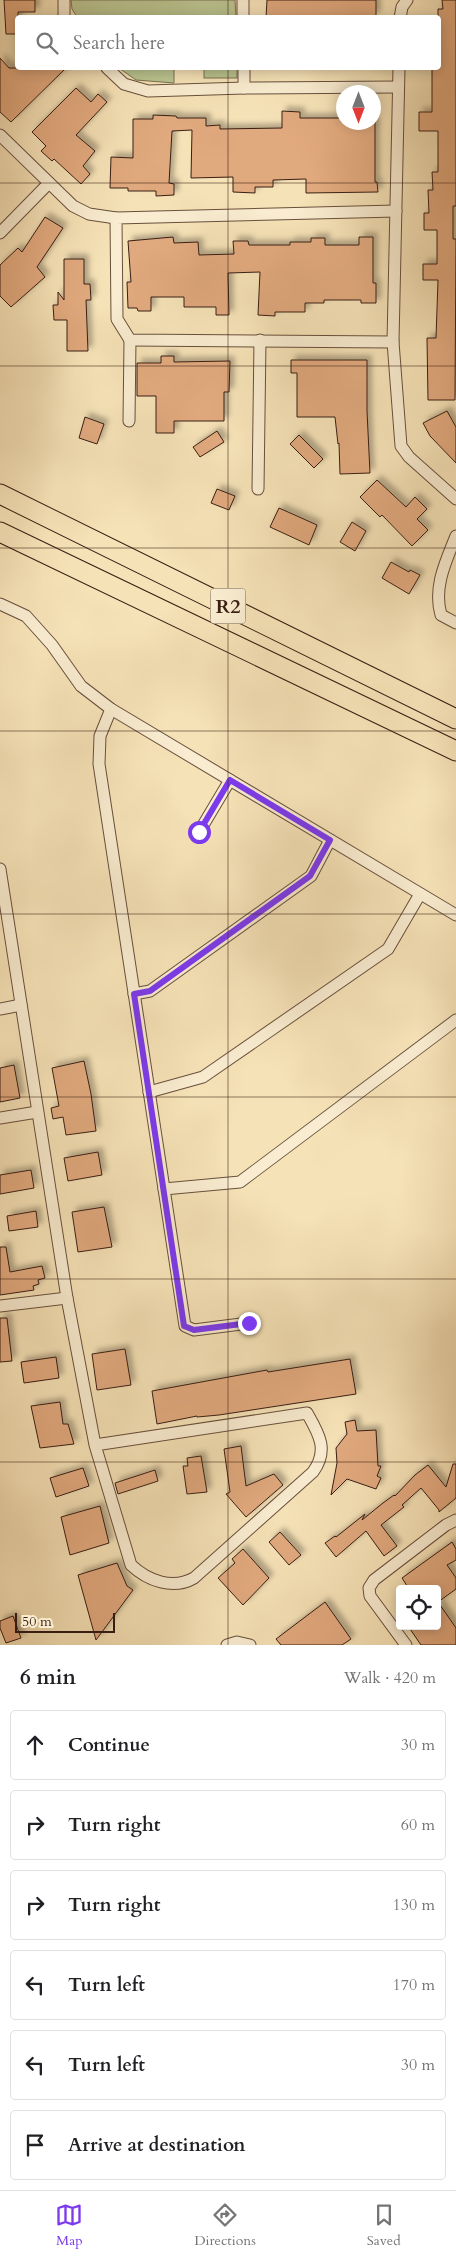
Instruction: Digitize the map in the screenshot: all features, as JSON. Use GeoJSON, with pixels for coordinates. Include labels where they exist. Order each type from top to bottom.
{"type":"FeatureCollection","features":[{"type":"Feature","properties":{"kind":"highway","name":"R2"},"geometry":{"type":"LineString","coordinates":[[0,494],[456,719]]}},
{"type":"Feature","properties":{"kind":"highway","name":"R2"},"geometry":{"type":"LineString","coordinates":[[0,532],[456,751]]}},
{"type":"Feature","properties":{"kind":"street"},"geometry":{"type":"LineString","coordinates":[[64,0],[64,15]]}},
{"type":"Feature","properties":{"kind":"street"},"geometry":{"type":"LineString","coordinates":[[244,0],[244,15]]}},
{"type":"Feature","properties":{"kind":"street"},"geometry":{"type":"LineString","coordinates":[[401,15],[402,7],[407,0]]}},
{"type":"Feature","properties":{"kind":"street"},"geometry":{"type":"LineString","coordinates":[[109,70],[124,84],[148,91],[398,87]]}},
{"type":"Feature","properties":{"kind":"street"},"geometry":{"type":"LineString","coordinates":[[244,70],[244,88]]}},
{"type":"Feature","properties":{"kind":"street"},"geometry":{"type":"LineString","coordinates":[[399,70],[393,342],[402,449],[456,499]]}},
{"type":"Feature","properties":{"kind":"street"},"geometry":{"type":"LineString","coordinates":[[0,135],[73,206],[89,214],[116,218],[396,211]]}},
{"type":"Feature","properties":{"kind":"street"},"geometry":{"type":"LineString","coordinates":[[0,233],[49,183]]}},
{"type":"Feature","properties":{"kind":"street"},"geometry":{"type":"LineString","coordinates":[[116,218],[117,319],[130,340],[129,420]]}},
{"type":"Feature","properties":{"kind":"street"},"geometry":{"type":"LineString","coordinates":[[130,340],[393,342]]}},
{"type":"Feature","properties":{"kind":"street"},"geometry":{"type":"LineString","coordinates":[[258,489],[260,340]]}},
{"type":"Feature","properties":{"kind":"street"},"geometry":{"type":"LineString","coordinates":[[456,536],[439,583],[438,599],[441,615],[456,623]]}},
{"type":"Feature","properties":{"kind":"street"},"geometry":{"type":"LineString","coordinates":[[0,604],[26,616],[52,645],[80,686],[112,709],[456,916]]}},
{"type":"Feature","properties":{"kind":"street"},"geometry":{"type":"LineString","coordinates":[[112,709],[100,736],[99,764],[184,1326],[194,1330],[249,1323]]}},
{"type":"Feature","properties":{"kind":"street"},"geometry":{"type":"LineString","coordinates":[[199,832],[230,780]]}},
{"type":"Feature","properties":{"kind":"street"},"geometry":{"type":"LineString","coordinates":[[134,994],[150,991],[310,876],[330,840]]}},
{"type":"Feature","properties":{"kind":"street"},"geometry":{"type":"LineString","coordinates":[[0,868],[2,902],[21,1005],[67,1298],[95,1445],[131,1565],[140,1574],[152,1580],[176,1584],[194,1578],[313,1472],[318,1465],[321,1438],[307,1413],[95,1445]]}},
{"type":"Feature","properties":{"kind":"street"},"geometry":{"type":"LineString","coordinates":[[149,1092],[202,1077],[388,949],[420,894]]}},
{"type":"Feature","properties":{"kind":"street"},"geometry":{"type":"LineString","coordinates":[[0,1009],[21,1005]]}},
{"type":"Feature","properties":{"kind":"street"},"geometry":{"type":"LineString","coordinates":[[164,1189],[240,1182],[456,1020]]}},
{"type":"Feature","properties":{"kind":"street"},"geometry":{"type":"LineString","coordinates":[[0,1118],[37,1112]]}},
{"type":"Feature","properties":{"kind":"street"},"geometry":{"type":"LineString","coordinates":[[0,1306],[67,1298]]}},
{"type":"Feature","properties":{"kind":"street"},"geometry":{"type":"LineString","coordinates":[[406,1645],[370,1596],[369,1588],[374,1580],[446,1525],[456,1520]]}},
{"type":"Feature","properties":{"kind":"street"},"geometry":{"type":"LineString","coordinates":[[227,1645],[238,1642],[250,1645]]}},
{"type":"Feature","properties":{"kind":"green space"},"geometry":{"type":"Polygon","coordinates":[[[71,0],[235,0],[236,15],[76,15],[72,9],[71,0]]]}},
{"type":"Feature","properties":{"kind":"green space"},"geometry":{"type":"Polygon","coordinates":[[[122,70],[174,70],[174,83],[136,80],[122,70]]]}},
{"type":"Feature","properties":{"kind":"green space"},"geometry":{"type":"Polygon","coordinates":[[[204,70],[237,70],[237,78],[204,78],[204,70]]]}},
{"type":"Feature","properties":{"kind":"building"},"geometry":{"type":"Polygon","coordinates":[[[4,0],[35,0],[35,12],[18,12],[18,15],[15,15],[15,34],[6,34],[4,0]]]}},
{"type":"Feature","properties":{"kind":"building"},"geometry":{"type":"Polygon","coordinates":[[[267,0],[376,0],[376,15],[266,15],[267,0]]]}},
{"type":"Feature","properties":{"kind":"building"},"geometry":{"type":"Polygon","coordinates":[[[442,0],[456,0],[456,206],[453,206],[453,239],[456,239],[455,400],[428,400],[427,338],[436,338],[438,280],[423,280],[423,264],[437,264],[437,230],[424,230],[424,213],[429,213],[428,190],[433,190],[432,172],[438,172],[438,131],[419,131],[419,112],[432,112],[432,70],[441,70],[441,15],[438,15],[438,9],[443,9],[442,0]]]}},
{"type":"Feature","properties":{"kind":"building"},"geometry":{"type":"Polygon","coordinates":[[[0,58],[9,68],[15,68],[15,70],[64,70],[11,122],[0,112],[0,58]]]}},
{"type":"Feature","properties":{"kind":"building"},"geometry":{"type":"Polygon","coordinates":[[[76,88],[91,102],[98,94],[107,102],[76,135],[95,151],[83,166],[90,174],[81,184],[54,159],[52,161],[41,151],[46,146],[32,132],[76,88]]]}},
{"type":"Feature","properties":{"kind":"building"},"geometry":{"type":"Polygon","coordinates":[[[282,111],[300,112],[300,118],[336,118],[336,130],[375,130],[375,182],[377,182],[378,192],[306,193],[306,179],[273,180],[273,187],[255,187],[255,193],[233,192],[233,177],[191,178],[192,130],[172,131],[169,183],[174,184],[174,195],[156,196],[156,191],[128,191],[128,188],[110,188],[111,157],[133,158],[133,119],[153,119],[153,115],[176,116],[177,118],[206,118],[206,126],[220,125],[220,129],[282,128],[282,111]]]}},
{"type":"Feature","properties":{"kind":"building"},"geometry":{"type":"Polygon","coordinates":[[[45,217],[63,228],[37,267],[45,277],[11,307],[0,296],[0,265],[18,248],[22,252],[45,217]]]}},
{"type":"Feature","properties":{"kind":"building"},"geometry":{"type":"Polygon","coordinates":[[[173,237],[174,243],[198,242],[199,255],[234,254],[233,241],[248,241],[249,245],[290,245],[290,242],[311,242],[311,238],[325,238],[325,245],[359,245],[359,237],[373,237],[373,283],[376,283],[376,303],[361,303],[361,300],[324,300],[324,303],[305,303],[305,312],[275,312],[275,316],[258,315],[260,272],[228,273],[229,315],[216,315],[216,307],[184,307],[184,297],[151,297],[151,311],[138,311],[137,308],[128,308],[127,282],[131,282],[128,241],[173,237]]]}},
{"type":"Feature","properties":{"kind":"building"},"geometry":{"type":"Polygon","coordinates":[[[64,259],[84,259],[84,284],[90,284],[91,300],[86,300],[88,351],[67,351],[67,320],[54,320],[53,305],[58,305],[58,292],[64,300],[64,259]]]}},
{"type":"Feature","properties":{"kind":"building"},"geometry":{"type":"Polygon","coordinates":[[[161,356],[174,356],[174,362],[230,361],[229,392],[224,392],[224,421],[174,421],[174,433],[156,433],[156,396],[137,396],[137,363],[161,363],[161,356]]]}},
{"type":"Feature","properties":{"kind":"building"},"geometry":{"type":"Polygon","coordinates":[[[291,360],[367,360],[370,473],[340,474],[339,443],[335,417],[297,417],[297,373],[291,373],[291,360]]]}},
{"type":"Feature","properties":{"kind":"building"},"geometry":{"type":"Polygon","coordinates":[[[447,411],[456,427],[456,463],[430,436],[423,423],[447,411]]]}},
{"type":"Feature","properties":{"kind":"building"},"geometry":{"type":"Polygon","coordinates":[[[85,417],[104,424],[97,444],[79,438],[85,417]]]}},
{"type":"Feature","properties":{"kind":"building"},"geometry":{"type":"Polygon","coordinates":[[[217,431],[224,442],[200,457],[193,447],[217,431]]]}},
{"type":"Feature","properties":{"kind":"building"},"geometry":{"type":"Polygon","coordinates":[[[299,435],[323,459],[314,468],[290,444],[299,435]]]}},
{"type":"Feature","properties":{"kind":"building"},"geometry":{"type":"Polygon","coordinates":[[[377,480],[406,507],[415,497],[427,509],[417,519],[428,530],[412,546],[382,515],[380,517],[360,497],[377,480]]]}},
{"type":"Feature","properties":{"kind":"building"},"geometry":{"type":"Polygon","coordinates":[[[217,489],[235,496],[229,510],[211,503],[217,489]]]}},
{"type":"Feature","properties":{"kind":"building"},"geometry":{"type":"Polygon","coordinates":[[[279,508],[317,525],[309,545],[270,527],[279,508]]]}},
{"type":"Feature","properties":{"kind":"building"},"geometry":{"type":"Polygon","coordinates":[[[352,522],[366,531],[355,551],[340,542],[352,522]]]}},
{"type":"Feature","properties":{"kind":"building"},"geometry":{"type":"Polygon","coordinates":[[[391,562],[409,572],[410,570],[420,575],[409,594],[382,578],[391,562]]]}},
{"type":"Feature","properties":{"kind":"building"},"geometry":{"type":"Polygon","coordinates":[[[84,1061],[96,1131],[66,1135],[63,1117],[53,1119],[51,1108],[59,1106],[52,1068],[84,1061]]]}},
{"type":"Feature","properties":{"kind":"building"},"geometry":{"type":"Polygon","coordinates":[[[14,1065],[20,1098],[0,1102],[0,1068],[14,1065]]]}},
{"type":"Feature","properties":{"kind":"building"},"geometry":{"type":"Polygon","coordinates":[[[98,1152],[102,1175],[68,1181],[64,1158],[98,1152]]]}},
{"type":"Feature","properties":{"kind":"building"},"geometry":{"type":"Polygon","coordinates":[[[31,1170],[34,1188],[0,1194],[0,1175],[31,1170]]]}},
{"type":"Feature","properties":{"kind":"building"},"geometry":{"type":"Polygon","coordinates":[[[104,1207],[112,1247],[78,1252],[72,1212],[104,1207]]]}},
{"type":"Feature","properties":{"kind":"building"},"geometry":{"type":"Polygon","coordinates":[[[36,1211],[38,1227],[9,1231],[7,1216],[36,1211]]]}},
{"type":"Feature","properties":{"kind":"building"},"geometry":{"type":"Polygon","coordinates":[[[0,1247],[6,1247],[10,1272],[42,1266],[45,1278],[38,1280],[39,1284],[33,1286],[34,1290],[0,1295],[0,1247]]]}},
{"type":"Feature","properties":{"kind":"building"},"geometry":{"type":"Polygon","coordinates":[[[0,1318],[7,1318],[12,1361],[0,1362],[0,1318]]]}},
{"type":"Feature","properties":{"kind":"building"},"geometry":{"type":"Polygon","coordinates":[[[125,1349],[131,1385],[97,1390],[92,1354],[125,1349]]]}},
{"type":"Feature","properties":{"kind":"building"},"geometry":{"type":"Polygon","coordinates":[[[56,1357],[59,1378],[24,1383],[21,1362],[56,1357]]]}},
{"type":"Feature","properties":{"kind":"building"},"geometry":{"type":"Polygon","coordinates":[[[350,1359],[356,1394],[219,1415],[197,1416],[157,1424],[152,1391],[267,1370],[268,1372],[350,1359]]]}},
{"type":"Feature","properties":{"kind":"building"},"geometry":{"type":"Polygon","coordinates":[[[60,1402],[63,1424],[68,1424],[74,1444],[40,1448],[31,1406],[60,1402]]]}},
{"type":"Feature","properties":{"kind":"building"},"geometry":{"type":"Polygon","coordinates":[[[355,1420],[357,1431],[376,1430],[378,1466],[381,1466],[377,1476],[381,1478],[376,1489],[347,1479],[331,1495],[337,1463],[336,1448],[347,1434],[345,1422],[355,1420]]]}},
{"type":"Feature","properties":{"kind":"building"},"geometry":{"type":"Polygon","coordinates":[[[241,1446],[246,1486],[274,1474],[283,1485],[246,1517],[226,1494],[230,1492],[224,1449],[241,1446]]]}},
{"type":"Feature","properties":{"kind":"building"},"geometry":{"type":"Polygon","coordinates":[[[201,1456],[207,1492],[187,1494],[183,1466],[188,1466],[187,1458],[201,1456]]]}},
{"type":"Feature","properties":{"kind":"building"},"geometry":{"type":"Polygon","coordinates":[[[453,1464],[456,1464],[456,1498],[439,1512],[421,1488],[402,1505],[404,1507],[381,1525],[397,1546],[384,1556],[366,1531],[336,1557],[325,1543],[336,1537],[365,1514],[362,1520],[395,1496],[415,1475],[428,1465],[446,1487],[453,1464]]]}},
{"type":"Feature","properties":{"kind":"building"},"geometry":{"type":"Polygon","coordinates":[[[83,1468],[89,1486],[56,1497],[50,1478],[83,1468]]]}},
{"type":"Feature","properties":{"kind":"building"},"geometry":{"type":"Polygon","coordinates":[[[155,1470],[158,1481],[118,1494],[115,1483],[155,1470]]]}},
{"type":"Feature","properties":{"kind":"building"},"geometry":{"type":"Polygon","coordinates":[[[100,1506],[109,1543],[70,1555],[61,1517],[100,1506]]]}},
{"type":"Feature","properties":{"kind":"building"},"geometry":{"type":"Polygon","coordinates":[[[280,1532],[301,1555],[289,1565],[269,1542],[280,1532]]]}},
{"type":"Feature","properties":{"kind":"building"},"geometry":{"type":"Polygon","coordinates":[[[452,1542],[456,1549],[456,1560],[447,1565],[456,1578],[456,1589],[441,1600],[441,1585],[406,1585],[402,1578],[452,1542]]]}},
{"type":"Feature","properties":{"kind":"building"},"geometry":{"type":"Polygon","coordinates":[[[243,1549],[269,1578],[243,1605],[218,1578],[235,1563],[232,1559],[243,1549]]]}},
{"type":"Feature","properties":{"kind":"building"},"geometry":{"type":"Polygon","coordinates":[[[117,1563],[127,1586],[133,1590],[96,1640],[78,1575],[117,1563]]]}},
{"type":"Feature","properties":{"kind":"building"},"geometry":{"type":"Polygon","coordinates":[[[325,1602],[351,1639],[342,1645],[281,1645],[276,1639],[325,1602]]]}},
{"type":"Feature","properties":{"kind":"building"},"geometry":{"type":"Polygon","coordinates":[[[441,1606],[456,1628],[456,1645],[421,1645],[411,1630],[441,1630],[441,1606]]]}},
{"type":"Feature","properties":{"kind":"building"},"geometry":{"type":"Polygon","coordinates":[[[13,1616],[21,1638],[6,1643],[0,1628],[0,1621],[13,1616]]]}},
{"type":"Feature","properties":{"kind":"route"},"geometry":{"type":"LineString","coordinates":[[199,832],[230,780],[330,840],[310,876],[150,991],[134,994],[184,1326],[194,1330],[249,1323]]}}]}
